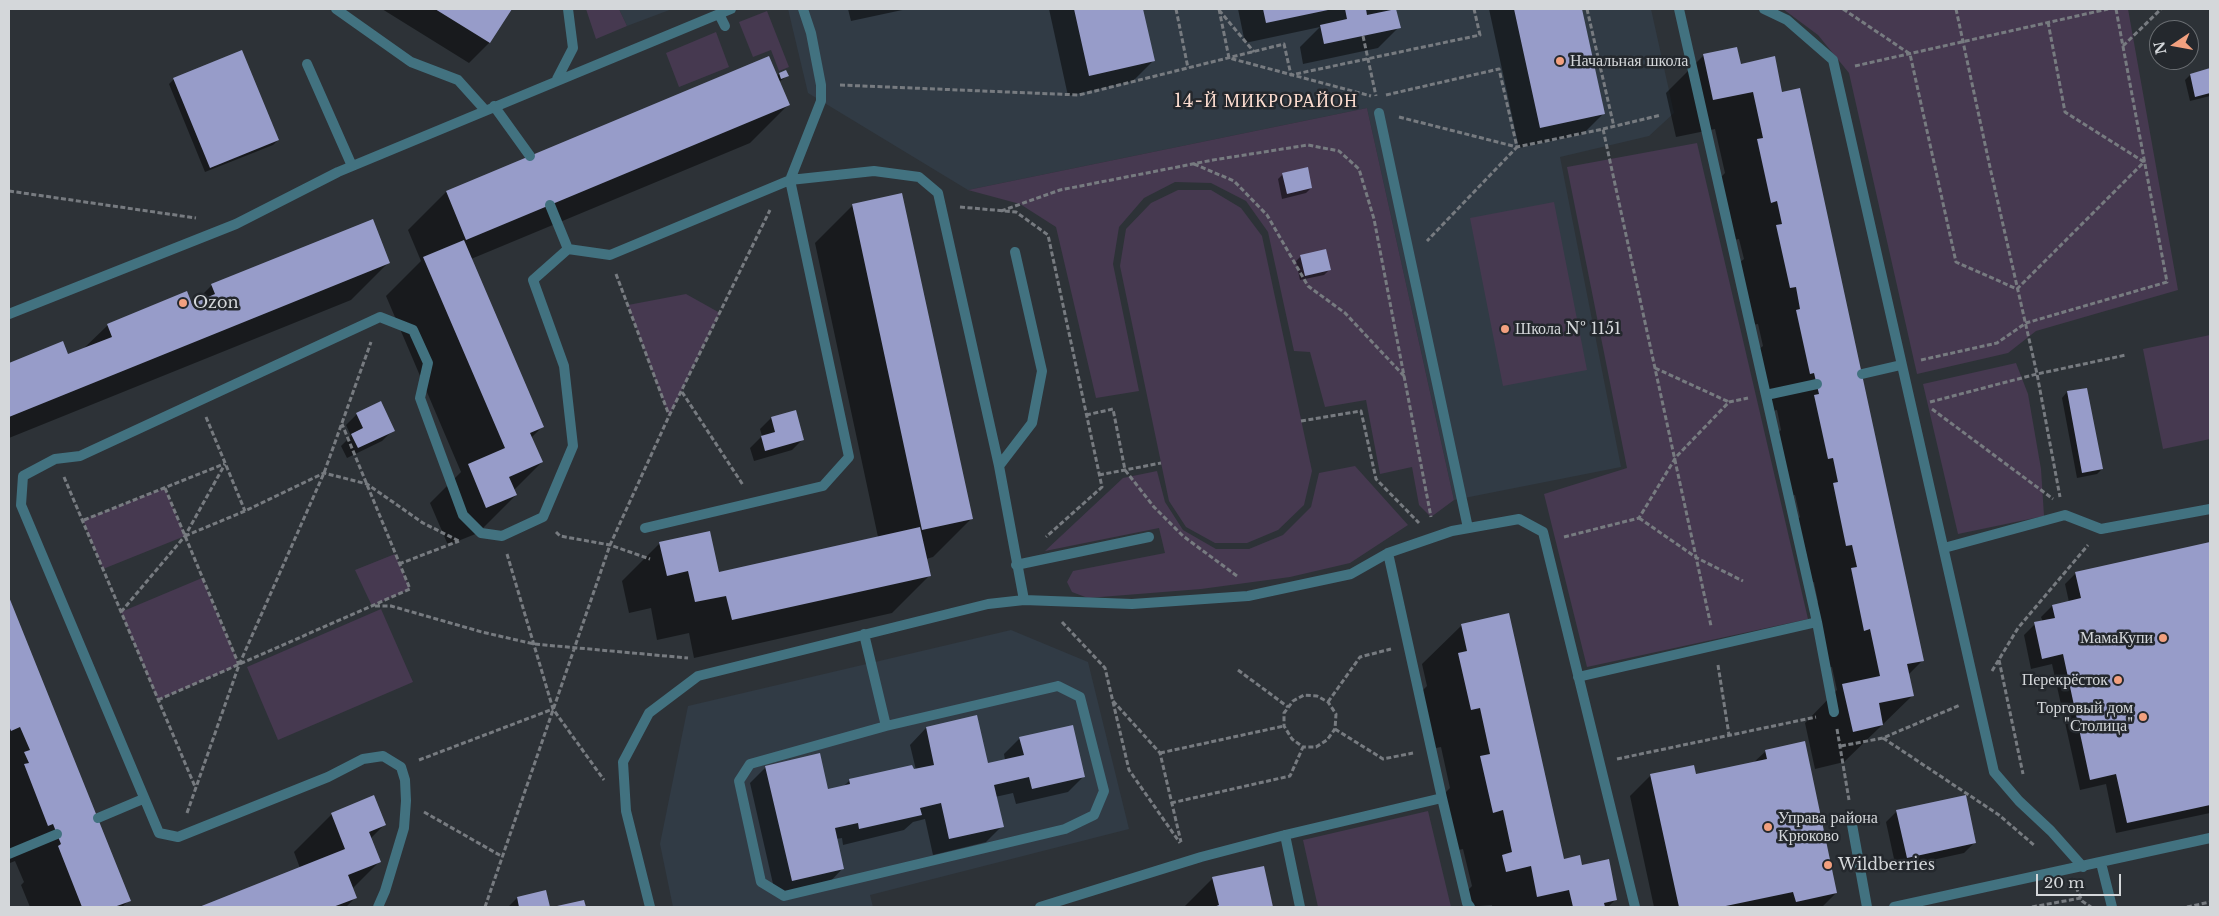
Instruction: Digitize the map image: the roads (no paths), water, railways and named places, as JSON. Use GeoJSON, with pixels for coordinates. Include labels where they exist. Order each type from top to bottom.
{"type":"FeatureCollection","features":[{"type":"Feature","properties":{"kind":"lane"},"geometry":{"type":"LineString","coordinates":[[336,9],[411,62],[458,80],[490,108],[530,156]]}},
{"type":"Feature","properties":{"kind":"lane"},"geometry":{"type":"LineString","coordinates":[[557,79],[574,48],[568,9]]}},
{"type":"Feature","properties":{"kind":"lane"},"geometry":{"type":"LineString","coordinates":[[9,314],[236,224],[352,166],[557,79],[731,9]]}},
{"type":"Feature","properties":{"kind":"lane"},"geometry":{"type":"LineString","coordinates":[[644,528],[823,486],[849,457],[788,180],[821,101],[821,85],[811,33],[803,9]]}},
{"type":"Feature","properties":{"kind":"lane"},"geometry":{"type":"LineString","coordinates":[[1678,9],[1817,622],[1834,712]]}},
{"type":"Feature","properties":{"kind":"lane"},"geometry":{"type":"LineString","coordinates":[[1764,9],[1787,20],[1832,60],[1994,772],[2019,801],[2052,831],[2083,867]]}},
{"type":"Feature","properties":{"kind":"lane"},"geometry":{"type":"LineString","coordinates":[[719,14],[725,26]]}},
{"type":"Feature","properties":{"kind":"lane"},"geometry":{"type":"LineString","coordinates":[[307,64],[352,166]]}},
{"type":"Feature","properties":{"kind":"lane"},"geometry":{"type":"LineString","coordinates":[[1379,112],[1468,528]]}},
{"type":"Feature","properties":{"kind":"lane"},"geometry":{"type":"LineString","coordinates":[[378,907],[385,891],[404,828],[406,802],[405,780],[401,767],[383,756],[363,759],[328,777],[178,837],[159,833],[21,505],[23,476],[55,459],[80,456],[380,317],[413,330],[428,363],[420,398],[464,515],[481,533],[502,536],[543,517],[573,446],[564,366],[533,280],[568,249],[610,255],[788,180],[874,171],[919,177],[938,193],[999,466],[1024,600]]}},
{"type":"Feature","properties":{"kind":"lane"},"geometry":{"type":"LineString","coordinates":[[550,204],[568,249]]}},
{"type":"Feature","properties":{"kind":"lane"},"geometry":{"type":"LineString","coordinates":[[999,466],[1032,423],[1042,370],[1015,252]]}},
{"type":"Feature","properties":{"kind":"lane"},"geometry":{"type":"LineString","coordinates":[[1862,374],[1901,364]]}},
{"type":"Feature","properties":{"kind":"lane"},"geometry":{"type":"LineString","coordinates":[[1766,395],[1817,384]]}},
{"type":"Feature","properties":{"kind":"lane"},"geometry":{"type":"LineString","coordinates":[[1944,548],[2064,510],[2101,530],[2210,509]]}},
{"type":"Feature","properties":{"kind":"lane"},"geometry":{"type":"LineString","coordinates":[[650,907],[626,811],[623,762],[648,713],[698,676],[988,604],[1024,600],[1132,604],[1248,596],[1351,574],[1388,554],[1434,538],[1468,528],[1519,519],[1543,532],[1546,542],[1635,907]]}},
{"type":"Feature","properties":{"kind":"lane"},"geometry":{"type":"LineString","coordinates":[[1016,564],[1149,537]]}},
{"type":"Feature","properties":{"kind":"lane"},"geometry":{"type":"LineString","coordinates":[[1388,554],[1442,798],[1467,903],[1470,907]]}},
{"type":"Feature","properties":{"kind":"lane"},"geometry":{"type":"LineString","coordinates":[[1578,677],[1817,622]]}},
{"type":"Feature","properties":{"kind":"lane"},"geometry":{"type":"LineString","coordinates":[[864,634],[886,726]]}},
{"type":"Feature","properties":{"kind":"lane"},"geometry":{"type":"LineString","coordinates":[[1058,686],[1080,697],[1104,791],[1094,815],[1065,829],[784,896],[761,882],[739,781],[750,764],[886,726],[1058,686]]}},
{"type":"Feature","properties":{"kind":"lane"},"geometry":{"type":"LineString","coordinates":[[98,818],[144,798]]}},
{"type":"Feature","properties":{"kind":"lane"},"geometry":{"type":"LineString","coordinates":[[1040,907],[1201,857],[1442,798]]}},
{"type":"Feature","properties":{"kind":"lane"},"geometry":{"type":"LineString","coordinates":[[1851,819],[1867,907]]}},
{"type":"Feature","properties":{"kind":"lane"},"geometry":{"type":"LineString","coordinates":[[9,854],[57,834]]}},
{"type":"Feature","properties":{"kind":"lane"},"geometry":{"type":"LineString","coordinates":[[1285,835],[1300,907]]}},
{"type":"Feature","properties":{"kind":"lane"},"geometry":{"type":"LineString","coordinates":[[1894,907],[2210,838]]}},
{"type":"Feature","properties":{"kind":"lane"},"geometry":{"type":"LineString","coordinates":[[2101,863],[2112,907]]}},
{"type":"Feature","properties":{"kind":"place","name":"Начальная школа"},"geometry":{"type":"Point","coordinates":[1560,61]}},
{"type":"Feature","properties":{"kind":"place","name":"Ozon"},"geometry":{"type":"Point","coordinates":[183,303]}},
{"type":"Feature","properties":{"kind":"place","name":"Школа № 1151"},"geometry":{"type":"Point","coordinates":[1505,329]}},
{"type":"Feature","properties":{"kind":"place","name":"МамаКупи"},"geometry":{"type":"Point","coordinates":[2163,638]}},
{"type":"Feature","properties":{"kind":"place","name":"Перекрёсток"},"geometry":{"type":"Point","coordinates":[2118,680]}},
{"type":"Feature","properties":{"kind":"place","name":"Торговый дом \"Столица\""},"geometry":{"type":"Point","coordinates":[2143,717]}},
{"type":"Feature","properties":{"kind":"place","name":"Управа района Крюково"},"geometry":{"type":"Point","coordinates":[1768,827]}},
{"type":"Feature","properties":{"kind":"place","name":"Wildberries"},"geometry":{"type":"Point","coordinates":[1828,865]}},
{"type":"Feature","properties":{"kind":"district","name":"14-Й МИКРОРАЙОН"},"geometry":{"type":"Point","coordinates":[1266,102]}}]}
